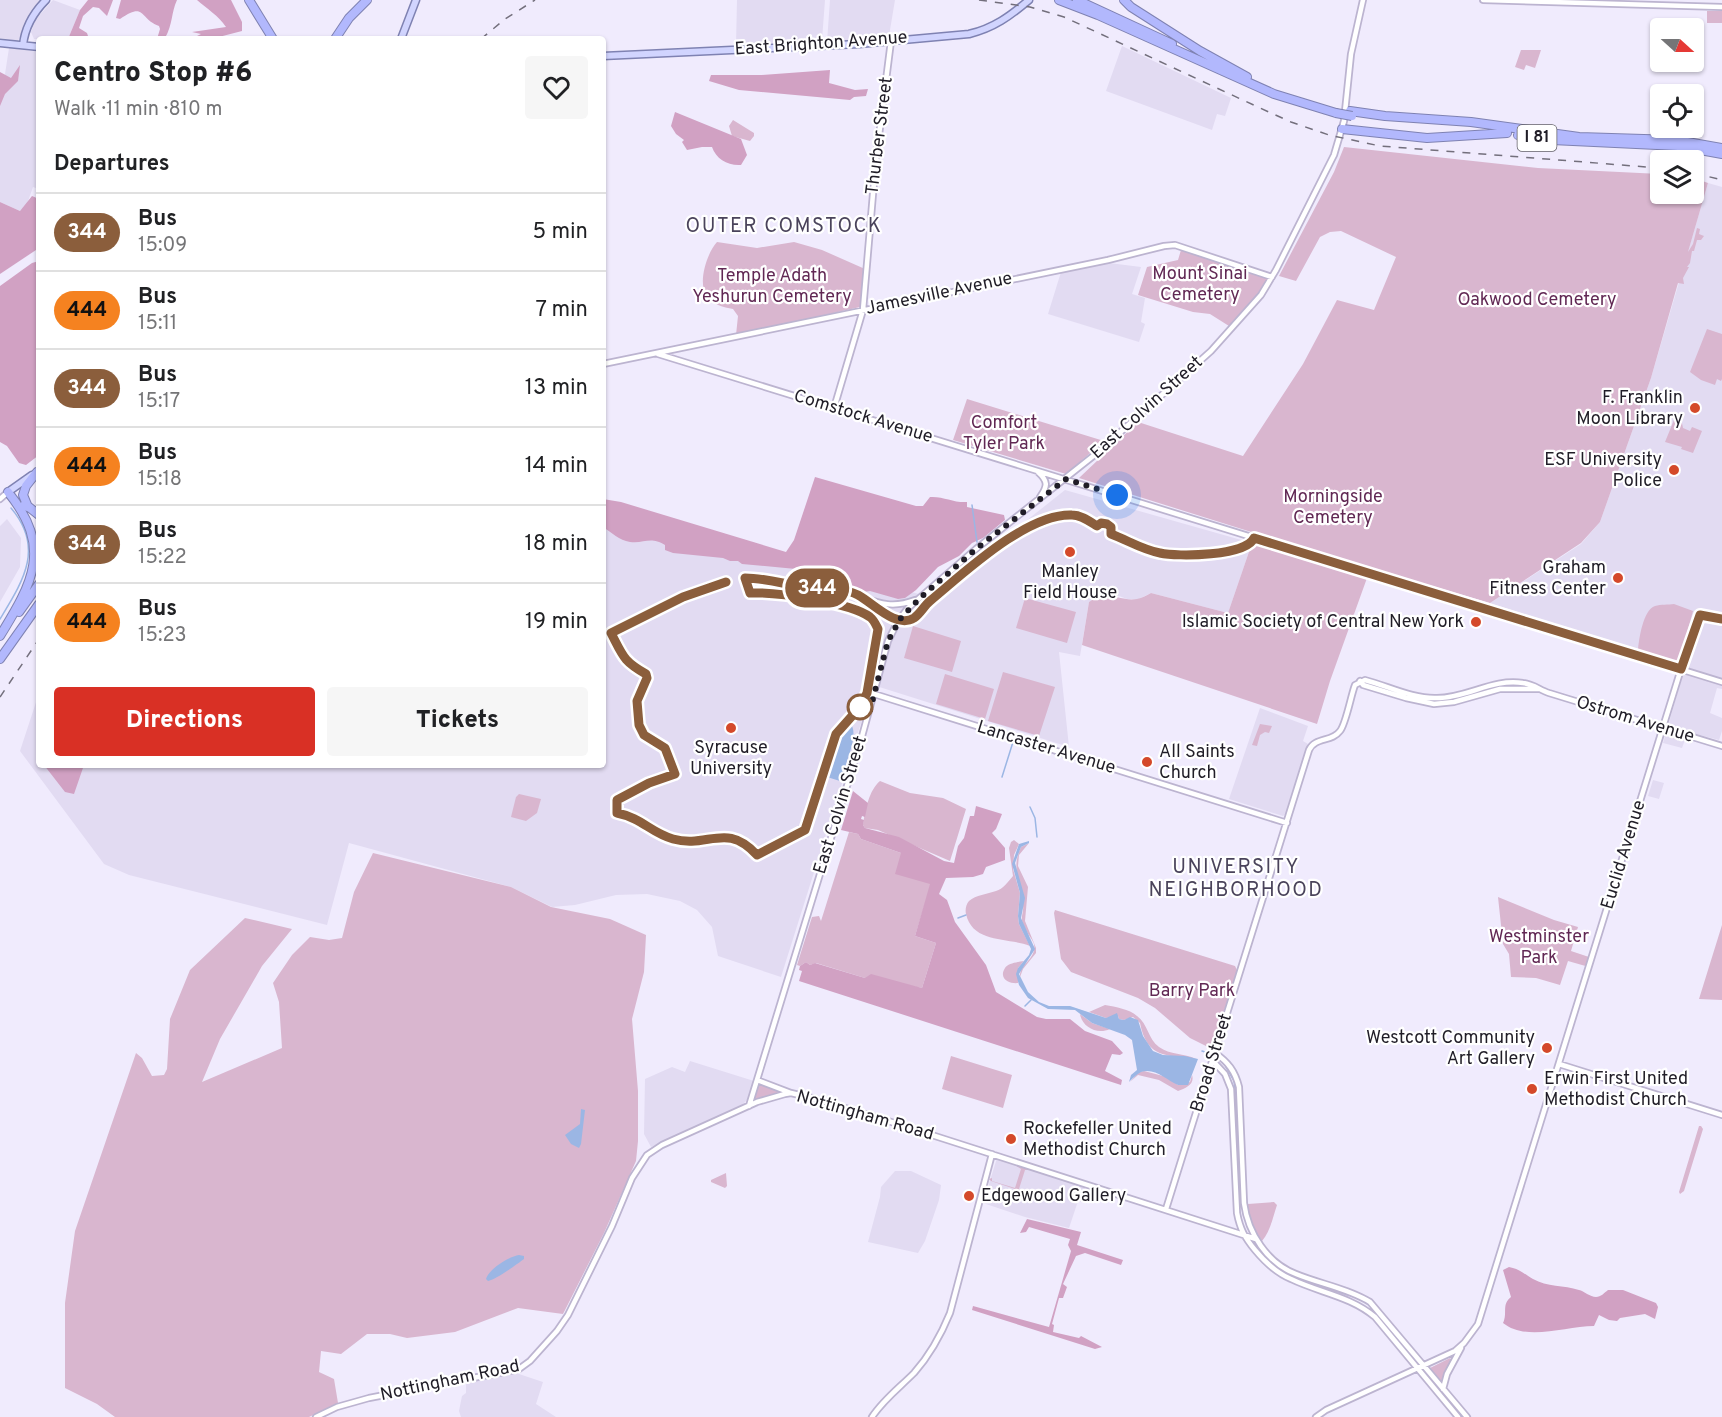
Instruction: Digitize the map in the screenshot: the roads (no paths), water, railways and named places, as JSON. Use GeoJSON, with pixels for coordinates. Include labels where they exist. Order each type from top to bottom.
{"type":"FeatureCollection","features":[{"type":"Feature","properties":{"kind":"highway"},"geometry":{"type":"LineString","coordinates":[[249,0],[271,36]]}},
{"type":"Feature","properties":{"kind":"highway"},"geometry":{"type":"LineString","coordinates":[[337,36],[349,18],[367,0]]}},
{"type":"Feature","properties":{"kind":"highway","name":"I 81"},"geometry":{"type":"LineString","coordinates":[[1059,0],[1274,94],[1351,114],[1467,126],[1552,140],[1678,146],[1722,154]]}},
{"type":"Feature","properties":{"kind":"highway","name":"I 81"},"geometry":{"type":"LineString","coordinates":[[1077,0],[1287,95],[1339,111]]}},
{"type":"Feature","properties":{"kind":"highway"},"geometry":{"type":"LineString","coordinates":[[1124,0],[1131,7],[1190,45],[1247,77]]}},
{"type":"Feature","properties":{"kind":"highway","name":"I 81"},"geometry":{"type":"LineString","coordinates":[[1351,114],[1471,122],[1569,136],[1676,140],[1722,148]]}},
{"type":"Feature","properties":{"kind":"highway"},"geometry":{"type":"LineString","coordinates":[[1342,129],[1427,138],[1508,133]]}},
{"type":"Feature","properties":{"kind":"highway"},"geometry":{"type":"LineString","coordinates":[[28,507],[22,495],[36,474]]}},
{"type":"Feature","properties":{"kind":"highway"},"geometry":{"type":"LineString","coordinates":[[10,491],[36,513]]}},
{"type":"Feature","properties":{"kind":"highway"},"geometry":{"type":"LineString","coordinates":[[0,638],[28,584],[35,554],[33,537],[25,515],[10,491]]}},
{"type":"Feature","properties":{"kind":"highway"},"geometry":{"type":"LineString","coordinates":[[0,638],[36,588]]}},
{"type":"Feature","properties":{"kind":"highway"},"geometry":{"type":"LineString","coordinates":[[0,659],[36,608]]}},
{"type":"Feature","properties":{"kind":"main road"},"geometry":{"type":"LineString","coordinates":[[23,45],[26,29],[35,11],[46,0]]}},
{"type":"Feature","properties":{"kind":"main road"},"geometry":{"type":"LineString","coordinates":[[403,35],[416,0]]}},
{"type":"Feature","properties":{"kind":"main road","name":"East Brighton Avenue"},"geometry":{"type":"LineString","coordinates":[[606,56],[809,47],[969,34],[983,31],[1000,23],[1029,0]]}},
{"type":"Feature","properties":{"kind":"main road"},"geometry":{"type":"LineString","coordinates":[[26,29],[30,40],[36,45]]}},
{"type":"Feature","properties":{"kind":"main road"},"geometry":{"type":"LineString","coordinates":[[0,43],[36,47]]}},
{"type":"Feature","properties":{"kind":"main road"},"geometry":{"type":"LineString","coordinates":[[10,491],[36,472]]}},
{"type":"Feature","properties":{"kind":"street","name":"East Colvin Street"},"geometry":{"type":"LineString","coordinates":[[749,1106],[888,641],[894,628],[920,598],[1066,479],[1211,351],[1254,304],[1272,277],[1334,155],[1342,129],[1352,47],[1363,0]]}},
{"type":"Feature","properties":{"kind":"street"},"geometry":{"type":"LineString","coordinates":[[1483,0],[1722,7]]}},
{"type":"Feature","properties":{"kind":"street","name":"Thurber Street"},"geometry":{"type":"LineString","coordinates":[[834,408],[863,310],[876,159],[891,41]]}},
{"type":"Feature","properties":{"kind":"street","name":"Jamesville Avenue"},"geometry":{"type":"LineString","coordinates":[[606,363],[1171,245],[1272,277]]}},
{"type":"Feature","properties":{"kind":"street","name":"Comstock Avenue"},"geometry":{"type":"LineString","coordinates":[[658,354],[1722,682]]}},
{"type":"Feature","properties":{"kind":"street"},"geometry":{"type":"LineString","coordinates":[[1036,470],[1044,477],[1047,485],[1037,501]]}},
{"type":"Feature","properties":{"kind":"street"},"geometry":{"type":"LineString","coordinates":[[0,499],[10,491]]}},
{"type":"Feature","properties":{"kind":"street"},"geometry":{"type":"LineString","coordinates":[[861,597],[891,606],[920,598]]}},
{"type":"Feature","properties":{"kind":"street","name":"Euclid Avenue"},"geometry":{"type":"LineString","coordinates":[[1443,1389],[1447,1374],[1480,1318],[1681,669]]}},
{"type":"Feature","properties":{"kind":"street","name":"Ostrom Avenue"},"geometry":{"type":"LineString","coordinates":[[1311,745],[1341,730],[1354,687],[1360,681],[1363,685],[1406,699],[1434,704],[1454,702],[1500,689],[1539,689],[1722,746]]}},
{"type":"Feature","properties":{"kind":"street","name":"Lancaster Avenue"},"geometry":{"type":"LineString","coordinates":[[874,694],[1287,823]]}},
{"type":"Feature","properties":{"kind":"street","name":"Broad Street"},"geometry":{"type":"LineString","coordinates":[[1166,1209],[1213,1061],[1218,1054],[1311,745]]}},
{"type":"Feature","properties":{"kind":"street"},"geometry":{"type":"LineString","coordinates":[[1218,1054],[1232,1070],[1239,1087],[1244,1203],[1248,1222],[1256,1239],[1272,1259],[1289,1271],[1349,1291],[1370,1302],[1467,1417]]}},
{"type":"Feature","properties":{"kind":"street"},"geometry":{"type":"LineString","coordinates":[[1213,1061],[1225,1074],[1231,1089],[1237,1213],[1244,1235],[1260,1256],[1280,1273],[1297,1282],[1350,1300],[1375,1317],[1458,1417]]}},
{"type":"Feature","properties":{"kind":"street"},"geometry":{"type":"LineString","coordinates":[[1559,1065],[1722,1115]]}},
{"type":"Feature","properties":{"kind":"street"},"geometry":{"type":"LineString","coordinates":[[757,1080],[791,1093]]}},
{"type":"Feature","properties":{"kind":"street","name":"Nottingham Road"},"geometry":{"type":"LineString","coordinates":[[316,1417],[337,1407],[369,1398],[525,1366],[557,1331],[574,1305],[640,1163],[647,1155],[662,1145],[749,1106],[791,1093],[992,1154],[1256,1239]]}},
{"type":"Feature","properties":{"kind":"street"},"geometry":{"type":"LineString","coordinates":[[872,1417],[886,1399],[925,1360],[944,1327],[992,1154]]}},
{"type":"Feature","properties":{"kind":"street","name":"Euclid Avenue"},"geometry":{"type":"LineString","coordinates":[[1316,1417],[1326,1410],[1443,1358],[1462,1346]]}},
{"type":"Feature","properties":{"kind":"water"},"geometry":{"type":"Polygon","coordinates":[[[852,726],[852,745],[840,781],[827,777],[840,732],[845,727],[852,726]]]}},
{"type":"Feature","properties":{"kind":"water"},"geometry":{"type":"Polygon","coordinates":[[[1029,841],[1021,847],[1015,863],[1025,898],[1021,918],[1035,949],[1019,974],[1028,992],[1039,1002],[1049,1006],[1070,1006],[1106,1018],[1117,1013],[1119,1019],[1124,1020],[1130,1017],[1138,1020],[1143,1036],[1153,1051],[1163,1055],[1198,1059],[1188,1085],[1178,1085],[1151,1071],[1139,1073],[1129,1082],[1131,1075],[1137,1070],[1132,1040],[1125,1035],[1092,1023],[1075,1010],[1048,1009],[1028,998],[1019,985],[1016,974],[1018,968],[1031,949],[1019,924],[1020,893],[1012,864],[1019,844],[1029,841]]]}},
{"type":"Feature","properties":{"kind":"water"},"geometry":{"type":"Polygon","coordinates":[[[581,1109],[585,1110],[579,1148],[571,1144],[565,1135],[580,1124],[581,1109]]]}},
{"type":"Feature","properties":{"kind":"water"},"geometry":{"type":"Polygon","coordinates":[[[519,1255],[524,1256],[524,1259],[495,1278],[488,1281],[486,1279],[491,1271],[500,1264],[519,1255]]]}},
{"type":"Feature","properties":{"kind":"waterway"},"geometry":{"type":"LineString","coordinates":[[972,505],[977,542]]}},
{"type":"Feature","properties":{"kind":"waterway"},"geometry":{"type":"LineString","coordinates":[[0,619],[23,578],[29,551],[27,537],[11,508]]}},
{"type":"Feature","properties":{"kind":"waterway"},"geometry":{"type":"LineString","coordinates":[[1002,777],[1013,742]]}},
{"type":"Feature","properties":{"kind":"waterway"},"geometry":{"type":"LineString","coordinates":[[1030,807],[1035,818],[1037,837]]}},
{"type":"Feature","properties":{"kind":"waterway"},"geometry":{"type":"LineString","coordinates":[[958,918],[966,915]]}},
{"type":"Feature","properties":{"kind":"waterway"},"geometry":{"type":"LineString","coordinates":[[1025,1006],[1031,1000]]}},
{"type":"Feature","properties":{"kind":"waterway"},"geometry":{"type":"LineString","coordinates":[[1202,1051],[1208,1053]]}},
{"type":"Feature","properties":{"kind":"waterway"},"geometry":{"type":"LineString","coordinates":[[1226,1067],[1234,1081],[1237,1102]]}},
{"type":"Feature","properties":{"kind":"waterway"},"geometry":{"type":"LineString","coordinates":[[1238,1119],[1239,1151]]}},
{"type":"Feature","properties":{"kind":"waterway"},"geometry":{"type":"LineString","coordinates":[[1240,1167],[1241,1200]]}},
{"type":"Feature","properties":{"kind":"waterway"},"geometry":{"type":"LineString","coordinates":[[1267,1258],[1297,1278],[1355,1297]]}},
{"type":"Feature","properties":{"kind":"waterway"},"geometry":{"type":"LineString","coordinates":[[1390,1330],[1416,1361]]}},
{"type":"Feature","properties":{"kind":"waterway"},"geometry":{"type":"LineString","coordinates":[[1433,1380],[1463,1417]]}},
{"type":"Feature","properties":{"kind":"railway"},"geometry":{"type":"LineString","coordinates":[[485,36],[505,19],[535,0]]}},
{"type":"Feature","properties":{"kind":"railway"},"geometry":{"type":"LineString","coordinates":[[979,0],[1030,7],[1064,17],[1291,122],[1329,135],[1380,146],[1650,167]]}},
{"type":"Feature","properties":{"kind":"railway"},"geometry":{"type":"LineString","coordinates":[[1704,176],[1722,180]]}},
{"type":"Feature","properties":{"kind":"railway"},"geometry":{"type":"LineString","coordinates":[[0,697],[36,643]]}},
{"type":"Feature","properties":{"kind":"place","name":"F. Franklin Moon Library"},"geometry":{"type":"Point","coordinates":[1695,408]}},
{"type":"Feature","properties":{"kind":"place","name":"ESF University Police"},"geometry":{"type":"Point","coordinates":[1674,470]}},
{"type":"Feature","properties":{"kind":"place","name":"Manley Field House"},"geometry":{"type":"Point","coordinates":[1070,552]}},
{"type":"Feature","properties":{"kind":"place","name":"Graham Fitness Center"},"geometry":{"type":"Point","coordinates":[1618,578]}},
{"type":"Feature","properties":{"kind":"place","name":"Islamic Society of Central New York"},"geometry":{"type":"Point","coordinates":[1476,622]}},
{"type":"Feature","properties":{"kind":"place","name":"Syracuse University"},"geometry":{"type":"Point","coordinates":[731,728]}},
{"type":"Feature","properties":{"kind":"place","name":"All Saints Church"},"geometry":{"type":"Point","coordinates":[1147,762]}},
{"type":"Feature","properties":{"kind":"place","name":"Westcott Community Art Gallery"},"geometry":{"type":"Point","coordinates":[1547,1048]}},
{"type":"Feature","properties":{"kind":"place","name":"Erwin First United Methodist Church"},"geometry":{"type":"Point","coordinates":[1532,1089]}},
{"type":"Feature","properties":{"kind":"place","name":"Rockefeller United Methodist Church"},"geometry":{"type":"Point","coordinates":[1011,1139]}},
{"type":"Feature","properties":{"kind":"place","name":"Edgewood Gallery"},"geometry":{"type":"Point","coordinates":[969,1196]}},
{"type":"Feature","properties":{"kind":"district","name":"OUTER COMSTOCK"},"geometry":{"type":"Point","coordinates":[784,227]}},
{"type":"Feature","properties":{"kind":"district","name":"UNIVERSITY NEIGHBORHOOD"},"geometry":{"type":"Point","coordinates":[1236,880]}},
{"type":"Feature","properties":{"kind":"park label","name":"Mount Sinai Cemetery"},"geometry":{"type":"Point","coordinates":[1200,284]}},
{"type":"Feature","properties":{"kind":"park label","name":"Temple Adath Yeshurun Cemetery"},"geometry":{"type":"Point","coordinates":[772,286]}},
{"type":"Feature","properties":{"kind":"park label","name":"Oakwood Cemetery"},"geometry":{"type":"Point","coordinates":[1537,300]}},
{"type":"Feature","properties":{"kind":"park label","name":"Comfort Tyler Park"},"geometry":{"type":"Point","coordinates":[1004,433]}},
{"type":"Feature","properties":{"kind":"park label","name":"Morningside Cemetery"},"geometry":{"type":"Point","coordinates":[1333,507]}},
{"type":"Feature","properties":{"kind":"park label","name":"Westminster Park"},"geometry":{"type":"Point","coordinates":[1539,947]}},
{"type":"Feature","properties":{"kind":"park label","name":"Barry Park"},"geometry":{"type":"Point","coordinates":[1192,991]}}]}
